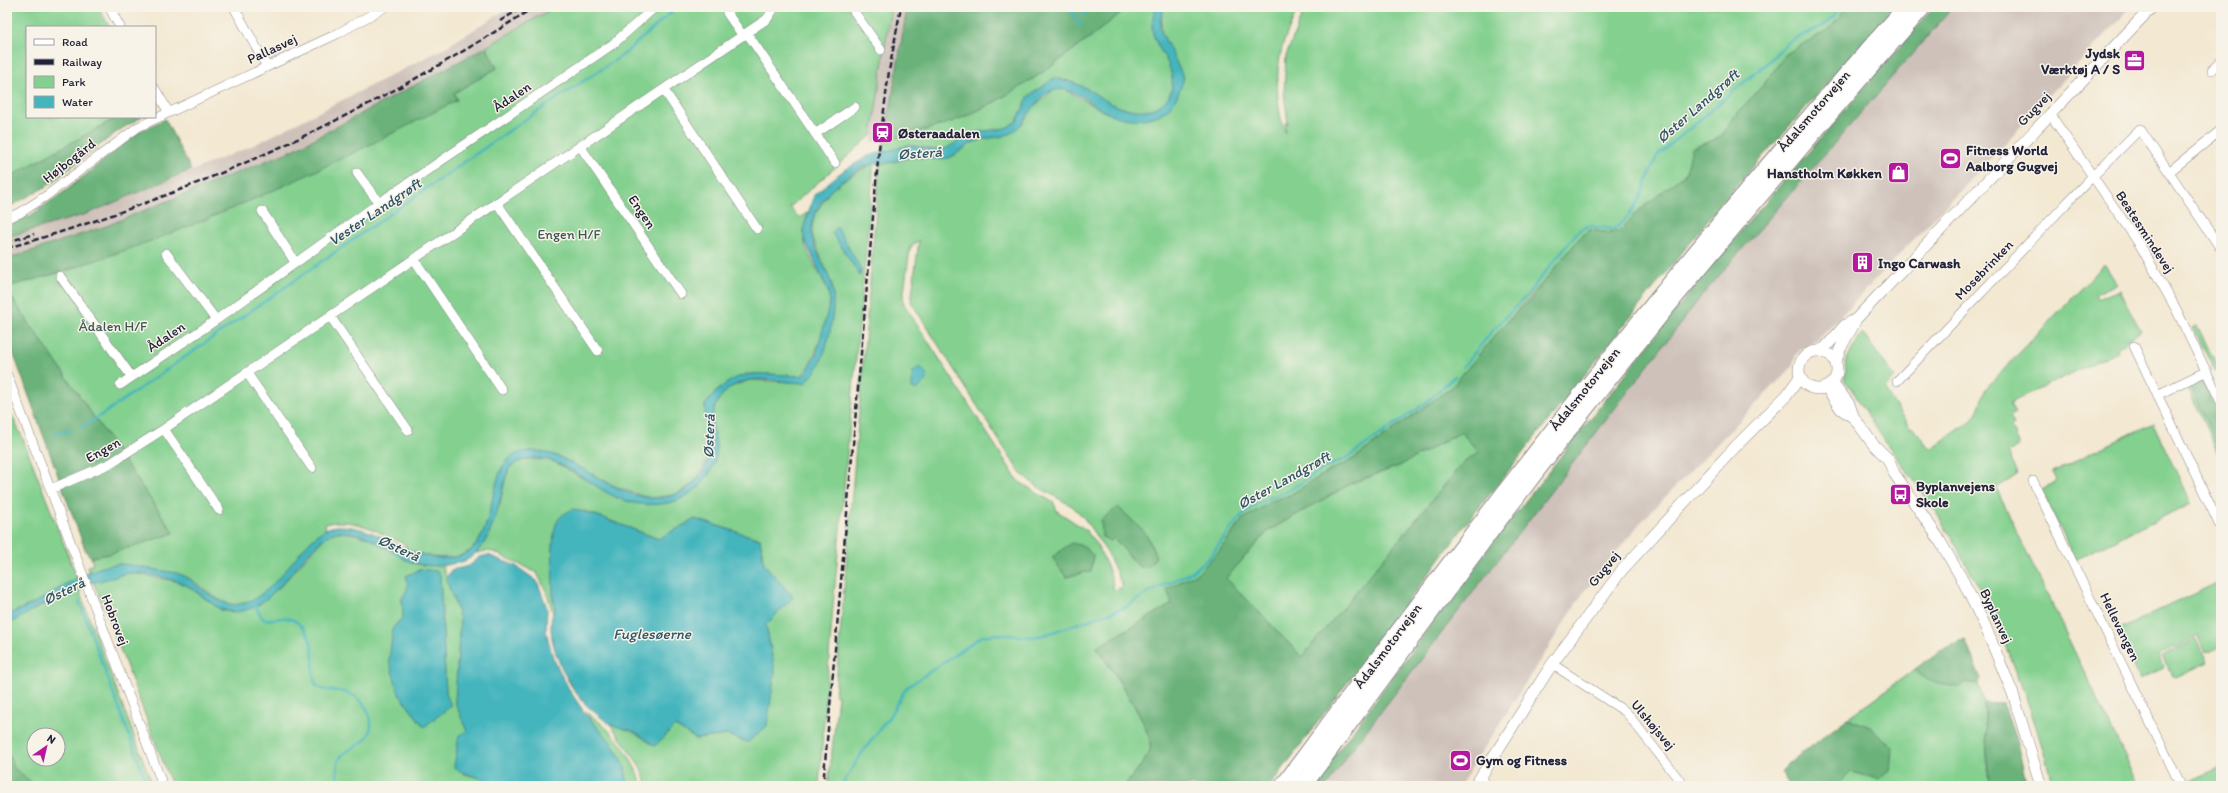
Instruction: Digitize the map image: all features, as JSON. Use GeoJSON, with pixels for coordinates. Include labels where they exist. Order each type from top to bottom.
{"type":"FeatureCollection","features":[{"type":"Feature","properties":{"kind":"highway","name":"Ådalsmotorvejen"},"geometry":{"type":"LineString","coordinates":[[1283,786],[1541,444],[1659,296],[1753,182],[1906,7]]}},
{"type":"Feature","properties":{"kind":"highway","name":"Ådalsmotorvejen"},"geometry":{"type":"LineString","coordinates":[[1303,786],[1487,536],[1580,417],[1788,161],[1923,7]]}},
{"type":"Feature","properties":{"kind":"street"},"geometry":{"type":"LineString","coordinates":[[108,7],[119,26]]}},
{"type":"Feature","properties":{"kind":"street"},"geometry":{"type":"LineString","coordinates":[[234,7],[267,67]]}},
{"type":"Feature","properties":{"kind":"street","name":"Pallasvej"},"geometry":{"type":"LineString","coordinates":[[168,111],[267,67],[370,11],[385,7]]}},
{"type":"Feature","properties":{"kind":"street","name":"Ådalen"},"geometry":{"type":"LineString","coordinates":[[120,385],[131,376],[216,320],[379,203],[612,44],[655,7]]}},
{"type":"Feature","properties":{"kind":"street","name":"Engen"},"geometry":{"type":"LineString","coordinates":[[51,489],[109,464],[164,429],[767,19],[775,7]]}},
{"type":"Feature","properties":{"kind":"street"},"geometry":{"type":"LineString","coordinates":[[851,7],[881,50]]}},
{"type":"Feature","properties":{"kind":"street","name":"Gugvej"},"geometry":{"type":"LineString","coordinates":[[1819,351],[1826,348],[1845,325],[1856,319],[2152,7]]}},
{"type":"Feature","properties":{"kind":"street"},"geometry":{"type":"LineString","coordinates":[[727,13],[745,34],[835,163]]}},
{"type":"Feature","properties":{"kind":"street"},"geometry":{"type":"LineString","coordinates":[[2212,70],[2221,61]]}},
{"type":"Feature","properties":{"kind":"street"},"geometry":{"type":"LineString","coordinates":[[664,90],[757,229]]}},
{"type":"Feature","properties":{"kind":"street"},"geometry":{"type":"LineString","coordinates":[[156,91],[168,111]]}},
{"type":"Feature","properties":{"kind":"street"},"geometry":{"type":"LineString","coordinates":[[815,134],[855,106]]}},
{"type":"Feature","properties":{"kind":"street","name":"Højbogård"},"geometry":{"type":"LineString","coordinates":[[156,118],[168,111]]}},
{"type":"Feature","properties":{"kind":"street","name":"Beatesmindevej"},"geometry":{"type":"LineString","coordinates":[[2050,114],[2140,245],[2176,309],[2221,402]]}},
{"type":"Feature","properties":{"kind":"street","name":"Højbogård"},"geometry":{"type":"LineString","coordinates":[[7,218],[20,213],[46,196],[123,136],[155,118]]}},
{"type":"Feature","properties":{"kind":"street","name":"Mosebrinken"},"geometry":{"type":"LineString","coordinates":[[1897,381],[2092,177],[2140,130],[2169,172]]}},
{"type":"Feature","properties":{"kind":"street"},"geometry":{"type":"LineString","coordinates":[[2221,130],[2169,172],[2221,249]]}},
{"type":"Feature","properties":{"kind":"street","name":"Engen"},"geometry":{"type":"LineString","coordinates":[[580,146],[681,294]]}},
{"type":"Feature","properties":{"kind":"street"},"geometry":{"type":"LineString","coordinates":[[356,173],[379,203]]}},
{"type":"Feature","properties":{"kind":"street"},"geometry":{"type":"LineString","coordinates":[[497,203],[598,351]]}},
{"type":"Feature","properties":{"kind":"street"},"geometry":{"type":"LineString","coordinates":[[262,212],[295,262]]}},
{"type":"Feature","properties":{"kind":"street"},"geometry":{"type":"LineString","coordinates":[[166,253],[216,320]]}},
{"type":"Feature","properties":{"kind":"street"},"geometry":{"type":"LineString","coordinates":[[414,259],[502,390]]}},
{"type":"Feature","properties":{"kind":"street"},"geometry":{"type":"LineString","coordinates":[[60,276],[131,376]]}},
{"type":"Feature","properties":{"kind":"street"},"geometry":{"type":"LineString","coordinates":[[330,316],[408,430]]}},
{"type":"Feature","properties":{"kind":"street","name":"Gugvej"},"geometry":{"type":"LineString","coordinates":[[1836,363],[1838,350],[1851,331],[1856,319]]}},
{"type":"Feature","properties":{"kind":"street"},"geometry":{"type":"LineString","coordinates":[[2134,346],[2221,528]]}},
{"type":"Feature","properties":{"kind":"street"},"geometry":{"type":"LineString","coordinates":[[1819,351],[1828,354],[1836,363],[1837,374],[1829,385],[1818,389],[1808,386],[1800,377],[1799,366],[1801,361],[1808,353],[1819,351]]}},
{"type":"Feature","properties":{"kind":"street"},"geometry":{"type":"LineString","coordinates":[[2157,395],[2207,371]]}},
{"type":"Feature","properties":{"kind":"street"},"geometry":{"type":"LineString","coordinates":[[248,372],[312,468]]}},
{"type":"Feature","properties":{"kind":"street","name":"Hobrovej"},"geometry":{"type":"LineString","coordinates":[[7,375],[163,786]]}},
{"type":"Feature","properties":{"kind":"street","name":"Gugvej"},"geometry":{"type":"LineString","coordinates":[[1481,783],[1552,664],[1582,622],[1634,555],[1756,424],[1787,395],[1800,377]]}},
{"type":"Feature","properties":{"kind":"street","name":"Byplanvej"},"geometry":{"type":"LineString","coordinates":[[1829,385],[1849,404],[1854,418],[1873,444],[1885,455],[1894,472],[1937,536],[1985,626],[2014,694],[2041,786]]}},
{"type":"Feature","properties":{"kind":"street","name":"Gugvej"},"geometry":{"type":"LineString","coordinates":[[1787,395],[1808,386]]}},
{"type":"Feature","properties":{"kind":"street"},"geometry":{"type":"LineString","coordinates":[[164,429],[219,510]]}},
{"type":"Feature","properties":{"kind":"street","name":"Hellevangen"},"geometry":{"type":"LineString","coordinates":[[2033,481],[2181,786]]}},
{"type":"Feature","properties":{"kind":"street","name":"Ulshøjsvej"},"geometry":{"type":"LineString","coordinates":[[1552,664],[1626,712],[1684,786]]}},
{"type":"Feature","properties":{"kind":"shaded area"},"geometry":{"type":"Polygon","coordinates":[[[510,7],[555,7],[486,47],[293,150],[106,226],[7,259],[7,237],[87,214],[254,145],[443,49],[510,7]]]}},
{"type":"Feature","properties":{"kind":"shaded area"},"geometry":{"type":"Polygon","coordinates":[[[891,7],[907,7],[885,141],[871,142],[891,7]]]}},
{"type":"Feature","properties":{"kind":"shaded area"},"geometry":{"type":"Polygon","coordinates":[[[1953,7],[2131,7],[1997,152],[1817,341],[1800,350],[1795,357],[1792,367],[1640,523],[1581,596],[1460,786],[1327,786],[1346,757],[1704,293],[1953,7]]]}},
{"type":"Feature","properties":{"kind":"green space"},"geometry":{"type":"Polygon","coordinates":[[[7,7],[98,7],[109,26],[26,26],[26,118],[116,118],[7,178],[7,7]]]}},
{"type":"Feature","properties":{"kind":"green space"},"geometry":{"type":"Polygon","coordinates":[[[555,7],[891,7],[872,135],[790,207],[799,218],[808,212],[804,232],[806,247],[825,284],[830,300],[820,340],[810,363],[801,376],[746,374],[714,393],[708,459],[696,481],[677,494],[652,498],[642,496],[615,486],[560,457],[529,451],[501,469],[485,528],[478,542],[467,552],[453,557],[433,557],[406,549],[406,545],[367,527],[346,522],[336,522],[325,524],[326,529],[307,546],[281,576],[263,593],[252,600],[241,604],[231,604],[222,601],[213,596],[197,583],[179,574],[144,568],[115,566],[110,566],[89,573],[87,567],[93,564],[91,557],[109,554],[174,533],[7,291],[7,287],[70,270],[457,100],[454,93],[497,68],[486,47],[555,7]]]}},
{"type":"Feature","properties":{"kind":"green space"},"geometry":{"type":"Polygon","coordinates":[[[907,7],[1128,7],[1090,38],[1050,67],[988,105],[966,116],[926,130],[885,141],[907,7]]]}},
{"type":"Feature","properties":{"kind":"green space"},"geometry":{"type":"Polygon","coordinates":[[[1128,7],[1156,7],[1152,27],[1153,34],[1156,43],[1170,67],[1173,80],[1171,91],[1166,100],[1159,106],[1149,110],[1127,110],[1115,106],[1066,80],[1029,96],[1017,121],[1006,128],[972,133],[946,149],[934,150],[923,147],[883,152],[885,141],[956,120],[1009,93],[1050,67],[1090,38],[1128,7]]]}},
{"type":"Feature","properties":{"kind":"green space"},"geometry":{"type":"Polygon","coordinates":[[[1165,7],[1298,7],[1284,41],[1279,63],[1278,100],[1282,124],[1286,134],[1285,123],[1288,124],[1284,92],[1286,56],[1305,7],[1846,7],[1831,28],[1786,54],[1765,83],[1735,116],[1719,138],[1693,148],[1686,173],[1637,212],[1621,231],[1611,233],[1590,230],[1498,332],[1452,387],[1349,462],[1327,472],[1290,495],[1272,501],[1242,520],[1220,550],[1199,572],[1167,589],[1172,604],[1097,647],[1139,714],[1150,741],[1150,751],[1148,755],[1124,786],[828,786],[838,696],[835,695],[880,163],[910,157],[943,159],[953,156],[972,143],[986,138],[1007,134],[1023,123],[1032,108],[1053,90],[1064,89],[1107,113],[1166,111],[1184,78],[1166,44],[1161,26],[1165,7]],[[919,240],[910,248],[903,299],[904,304],[1018,481],[1054,503],[1057,511],[1086,530],[1099,548],[1111,576],[1114,590],[1123,587],[1108,554],[1084,518],[1072,506],[1038,487],[1020,473],[911,302],[919,240]],[[1134,523],[1114,538],[1139,567],[1146,533],[1134,523]],[[1093,555],[1066,577],[1091,570],[1093,555]]]}},
{"type":"Feature","properties":{"kind":"green space"},"geometry":{"type":"Polygon","coordinates":[[[1846,7],[1895,7],[1723,201],[1463,528],[1270,786],[1124,786],[1148,755],[1150,751],[1150,742],[1139,714],[1121,683],[1097,647],[1172,604],[1167,589],[1199,572],[1220,550],[1242,520],[1272,501],[1290,495],[1327,472],[1349,462],[1452,387],[1498,332],[1530,299],[1582,235],[1590,230],[1611,233],[1621,230],[1637,212],[1686,173],[1692,148],[1719,138],[1735,116],[1765,83],[1786,54],[1831,28],[1846,7]],[[1461,432],[1399,466],[1352,483],[1268,531],[1226,578],[1302,657],[1462,464],[1479,452],[1461,432]]]}},
{"type":"Feature","properties":{"kind":"green space"},"geometry":{"type":"Polygon","coordinates":[[[1934,7],[1953,7],[1704,293],[1346,757],[1327,786],[1312,786],[1472,569],[1712,264],[1934,7]]]}},
{"type":"Feature","properties":{"kind":"green space"},"geometry":{"type":"Polygon","coordinates":[[[486,47],[497,68],[454,93],[457,100],[403,128],[293,181],[181,229],[124,251],[7,287],[7,259],[106,226],[293,150],[486,47]]]}},
{"type":"Feature","properties":{"kind":"green space"},"geometry":{"type":"Polygon","coordinates":[[[116,118],[140,118],[118,131],[47,186],[7,208],[7,178],[116,118]]]}},
{"type":"Feature","properties":{"kind":"green space"},"geometry":{"type":"Polygon","coordinates":[[[165,119],[191,170],[87,214],[7,237],[7,225],[31,215],[68,189],[140,131],[165,119]]]}},
{"type":"Feature","properties":{"kind":"green space"},"geometry":{"type":"Polygon","coordinates":[[[874,163],[833,606],[819,786],[648,786],[638,763],[610,724],[634,732],[655,746],[675,726],[696,739],[726,735],[748,742],[775,671],[766,625],[793,597],[764,564],[760,539],[695,519],[659,539],[585,511],[555,534],[553,598],[555,609],[553,613],[547,593],[537,573],[494,552],[486,551],[477,553],[500,504],[509,468],[515,463],[528,459],[551,460],[617,498],[647,505],[700,487],[715,444],[712,425],[713,409],[718,398],[731,387],[750,380],[805,383],[826,346],[832,285],[811,233],[814,216],[829,192],[845,179],[874,163]]]}},
{"type":"Feature","properties":{"kind":"green space"},"geometry":{"type":"Polygon","coordinates":[[[2103,265],[2105,265],[2117,284],[2095,294],[2097,299],[2119,290],[2141,331],[2117,348],[2118,351],[2010,403],[2015,413],[2010,416],[2014,424],[2011,428],[2019,446],[2008,452],[2018,475],[1996,488],[2139,786],[2053,786],[2043,749],[2018,677],[1988,606],[1952,538],[1932,506],[1884,440],[1844,379],[1846,371],[1845,362],[1862,333],[1895,377],[1885,389],[1909,427],[1914,428],[1929,448],[1932,448],[1971,421],[1978,410],[1986,388],[2103,265]]]}},
{"type":"Feature","properties":{"kind":"green space"},"geometry":{"type":"Polygon","coordinates":[[[7,291],[174,533],[109,554],[91,557],[86,552],[7,336],[7,291]]]}},
{"type":"Feature","properties":{"kind":"green space"},"geometry":{"type":"Polygon","coordinates":[[[2197,325],[2219,370],[2215,372],[2193,327],[2197,325]]]}},
{"type":"Feature","properties":{"kind":"green space"},"geometry":{"type":"Polygon","coordinates":[[[2204,379],[2221,413],[2221,423],[2201,381],[2204,379]]]}},
{"type":"Feature","properties":{"kind":"green space"},"geometry":{"type":"Polygon","coordinates":[[[2201,381],[2221,423],[2221,451],[2190,386],[2201,381]]]}},
{"type":"Feature","properties":{"kind":"green space"},"geometry":{"type":"Polygon","coordinates":[[[2190,386],[2221,451],[2221,458],[2187,387],[2190,386]]]}},
{"type":"Feature","properties":{"kind":"green space"},"geometry":{"type":"Polygon","coordinates":[[[7,405],[23,439],[77,578],[39,601],[7,615],[7,405]]]}},
{"type":"Feature","properties":{"kind":"green space"},"geometry":{"type":"Polygon","coordinates":[[[2153,423],[2191,503],[2075,559],[2041,489],[2057,482],[2052,472],[2153,423]]]}},
{"type":"Feature","properties":{"kind":"green space"},"geometry":{"type":"Polygon","coordinates":[[[1461,432],[1479,452],[1462,464],[1302,657],[1226,578],[1268,531],[1352,483],[1399,466],[1461,432]]]}},
{"type":"Feature","properties":{"kind":"green space"},"geometry":{"type":"Polygon","coordinates":[[[1118,507],[1146,533],[1156,557],[1148,567],[1139,567],[1114,538],[1111,541],[1102,537],[1101,520],[1118,507]]]}},
{"type":"Feature","properties":{"kind":"green space"},"geometry":{"type":"Polygon","coordinates":[[[336,532],[355,534],[375,540],[407,560],[420,565],[442,565],[460,619],[455,702],[467,731],[464,774],[489,780],[497,786],[172,786],[101,599],[93,582],[123,574],[133,573],[175,581],[186,585],[221,610],[232,612],[278,589],[325,537],[336,532]],[[437,571],[409,585],[408,591],[402,598],[403,617],[393,628],[399,694],[424,727],[446,693],[440,575],[437,571]]]}},
{"type":"Feature","properties":{"kind":"green space"},"geometry":{"type":"Polygon","coordinates":[[[1071,543],[1084,546],[1093,555],[1091,571],[1066,577],[1052,557],[1071,543]]]}},
{"type":"Feature","properties":{"kind":"green space"},"geometry":{"type":"Polygon","coordinates":[[[2221,581],[2221,646],[2206,653],[2198,636],[2158,655],[2164,668],[2140,679],[2117,630],[2221,581]]]}},
{"type":"Feature","properties":{"kind":"green space"},"geometry":{"type":"Polygon","coordinates":[[[80,586],[81,596],[153,786],[7,786],[7,624],[80,586]]]}},
{"type":"Feature","properties":{"kind":"green space"},"geometry":{"type":"Polygon","coordinates":[[[2196,639],[2208,662],[2174,678],[2162,656],[2196,639]]]}},
{"type":"Feature","properties":{"kind":"green space"},"geometry":{"type":"Polygon","coordinates":[[[1965,640],[1981,679],[1978,684],[1966,682],[1959,687],[1940,684],[1919,674],[1915,669],[1941,650],[1965,640]]]}},
{"type":"Feature","properties":{"kind":"green space"},"geometry":{"type":"Polygon","coordinates":[[[1915,669],[1921,675],[1935,681],[1978,684],[1984,703],[1989,786],[1842,786],[1840,783],[1851,772],[1878,778],[1872,728],[1848,718],[1915,669]]]}},
{"type":"Feature","properties":{"kind":"green space"},"geometry":{"type":"Polygon","coordinates":[[[1984,703],[2003,704],[2017,743],[2027,786],[1989,786],[1984,703]]]}},
{"type":"Feature","properties":{"kind":"green space"},"geometry":{"type":"Polygon","coordinates":[[[585,711],[605,727],[620,744],[632,762],[643,786],[628,786],[624,763],[585,711]]]}},
{"type":"Feature","properties":{"kind":"green space"},"geometry":{"type":"Polygon","coordinates":[[[1848,718],[1872,728],[1892,747],[1890,770],[1878,779],[1851,772],[1840,783],[1842,786],[1790,786],[1781,773],[1789,763],[1848,718]]]}},
{"type":"Feature","properties":{"kind":"green space"},"geometry":{"type":"Polygon","coordinates":[[[7,750],[14,768],[36,786],[7,786],[7,750]]]}},
{"type":"Feature","properties":{"kind":"green space"},"geometry":{"type":"Polygon","coordinates":[[[2221,767],[2221,786],[2187,786],[2186,783],[2221,767]]]}},
{"type":"Feature","properties":{"kind":"water","name":"Østerå"},"geometry":{"type":"Polygon","coordinates":[[[1156,7],[1165,7],[1161,16],[1160,29],[1184,78],[1174,102],[1168,109],[1160,114],[1143,119],[1114,116],[1075,93],[1055,90],[1048,92],[1042,97],[1021,124],[1009,134],[977,141],[946,159],[911,157],[895,162],[866,166],[852,174],[832,189],[817,209],[813,220],[812,232],[818,255],[831,281],[833,296],[832,317],[828,340],[821,361],[816,371],[805,383],[757,379],[742,382],[727,390],[717,402],[714,410],[713,427],[717,449],[713,465],[709,473],[698,487],[684,497],[676,501],[662,504],[649,505],[630,502],[605,492],[579,475],[551,461],[537,458],[523,460],[509,468],[496,517],[485,541],[478,551],[470,558],[462,562],[436,566],[415,564],[366,537],[348,532],[338,532],[329,535],[319,543],[274,592],[263,602],[252,608],[231,612],[223,610],[195,590],[180,582],[159,576],[130,573],[73,588],[7,624],[7,615],[36,602],[80,576],[102,567],[123,564],[182,575],[210,595],[225,603],[233,605],[241,604],[256,598],[269,588],[315,537],[326,529],[338,526],[355,527],[370,532],[413,552],[428,556],[443,558],[459,556],[472,549],[481,538],[487,523],[499,474],[506,462],[516,454],[535,451],[555,455],[617,488],[639,496],[661,498],[683,491],[697,480],[708,461],[710,442],[705,405],[716,392],[727,383],[747,375],[771,374],[801,376],[806,373],[816,355],[830,302],[828,290],[804,239],[804,226],[814,195],[840,173],[868,156],[909,145],[934,150],[945,149],[972,133],[1006,128],[1017,121],[1029,96],[1054,78],[1082,86],[1106,101],[1123,108],[1140,110],[1158,106],[1164,102],[1169,95],[1172,87],[1172,77],[1169,66],[1153,34],[1152,27],[1156,7]]]}},
{"type":"Feature","properties":{"kind":"water"},"geometry":{"type":"Polygon","coordinates":[[[837,227],[861,269],[860,276],[832,233],[837,227]]]}},
{"type":"Feature","properties":{"kind":"water"},"geometry":{"type":"Polygon","coordinates":[[[920,367],[927,374],[926,381],[918,389],[912,389],[912,372],[920,367]]]}},
{"type":"Feature","properties":{"kind":"water","name":"Fuglesøerne"},"geometry":{"type":"Polygon","coordinates":[[[573,509],[598,516],[658,539],[695,519],[760,539],[764,564],[793,597],[766,625],[775,671],[767,726],[748,742],[726,735],[696,739],[675,726],[655,746],[635,732],[615,726],[600,717],[577,694],[560,665],[551,629],[555,609],[552,570],[555,526],[559,518],[573,509]]]}},
{"type":"Feature","properties":{"kind":"water"},"geometry":{"type":"Polygon","coordinates":[[[488,555],[516,566],[537,581],[547,608],[546,631],[553,658],[570,691],[586,715],[610,741],[624,763],[628,786],[497,786],[487,780],[459,771],[454,767],[459,735],[467,731],[455,702],[460,619],[446,578],[451,570],[469,566],[480,557],[488,555]]]}},
{"type":"Feature","properties":{"kind":"water"},"geometry":{"type":"Polygon","coordinates":[[[421,569],[437,571],[440,575],[446,693],[451,706],[424,727],[399,694],[389,661],[393,628],[403,617],[402,598],[406,593],[407,588],[406,576],[421,569]]]}},
{"type":"Feature","properties":{"kind":"waterway","name":"Vester Landgrøft"},"geometry":{"type":"LineString","coordinates":[[81,428],[526,119],[623,55],[677,7]]}},
{"type":"Feature","properties":{"kind":"waterway"},"geometry":{"type":"LineString","coordinates":[[1068,7],[1081,26]]}},
{"type":"Feature","properties":{"kind":"waterway"},"geometry":{"type":"LineString","coordinates":[[1080,7],[1085,15]]}},
{"type":"Feature","properties":{"kind":"waterway","name":"Øster Landgrøft"},"geometry":{"type":"LineString","coordinates":[[1463,367],[1494,329],[1527,295],[1579,230],[1588,226],[1612,229],[1619,226],[1630,214],[1639,200],[1657,156],[1768,62],[1788,42],[1824,25],[1834,16],[1839,7]]}},
{"type":"Feature","properties":{"kind":"waterway","name":"Øster Landgrøft"},"geometry":{"type":"LineString","coordinates":[[841,786],[862,753],[889,717],[906,688],[982,636],[996,634],[1031,637],[1044,635],[1124,608],[1148,593],[1192,572],[1209,558],[1238,519],[1252,507],[1267,499],[1288,491],[1324,468],[1347,458],[1427,402],[1455,376]]}},
{"type":"Feature","properties":{"kind":"waterway","name":"Vester Landgrøft"},"geometry":{"type":"LineString","coordinates":[[55,434],[71,430]]}},
{"type":"Feature","properties":{"kind":"waterway","name":"Østerå"},"geometry":{"type":"LineString","coordinates":[[79,601],[148,786]]}},
{"type":"Feature","properties":{"kind":"waterway"},"geometry":{"type":"LineString","coordinates":[[254,604],[263,619],[269,620],[287,618],[300,625],[307,633],[311,642],[315,683],[318,687],[346,692],[352,695],[362,702],[369,713],[371,726],[369,733],[365,739],[343,755],[339,761],[337,772],[340,786]]}},
{"type":"Feature","properties":{"kind":"railway"},"geometry":{"type":"LineString","coordinates":[[500,21],[523,7]]}},
{"type":"Feature","properties":{"kind":"railway"},"geometry":{"type":"LineString","coordinates":[[7,248],[76,227],[145,203],[213,177],[280,147],[345,116],[410,82],[534,7]]}},
{"type":"Feature","properties":{"kind":"railway"},"geometry":{"type":"LineString","coordinates":[[823,786],[879,149],[889,71],[901,7]]}},
{"type":"Feature","properties":{"kind":"railway"},"geometry":{"type":"LineString","coordinates":[[7,242],[34,234]]}},
{"type":"Feature","properties":{"kind":"place","name":"Jydsk Værktøj A / S"},"geometry":{"type":"Point","coordinates":[2135,61]}},
{"type":"Feature","properties":{"kind":"place","name":"Østeraadalen"},"geometry":{"type":"Point","coordinates":[883,133]}},
{"type":"Feature","properties":{"kind":"place","name":"Fitness World Aalborg Gugvej"},"geometry":{"type":"Point","coordinates":[1950,158]}},
{"type":"Feature","properties":{"kind":"place","name":"Hanstholm Køkken"},"geometry":{"type":"Point","coordinates":[1898,173]}},
{"type":"Feature","properties":{"kind":"place","name":"Ingo Carwash"},"geometry":{"type":"Point","coordinates":[1863,263]}},
{"type":"Feature","properties":{"kind":"place","name":"Byplanvejens Skole"},"geometry":{"type":"Point","coordinates":[1900,494]}},
{"type":"Feature","properties":{"kind":"place","name":"Gym og Fitness"},"geometry":{"type":"Point","coordinates":[1461,760]}},
{"type":"Feature","properties":{"kind":"park label","name":"Engen H/F"},"geometry":{"type":"Point","coordinates":[569,234]}},
{"type":"Feature","properties":{"kind":"park label","name":"Ådalen H/F"},"geometry":{"type":"Point","coordinates":[113,326]}}]}
